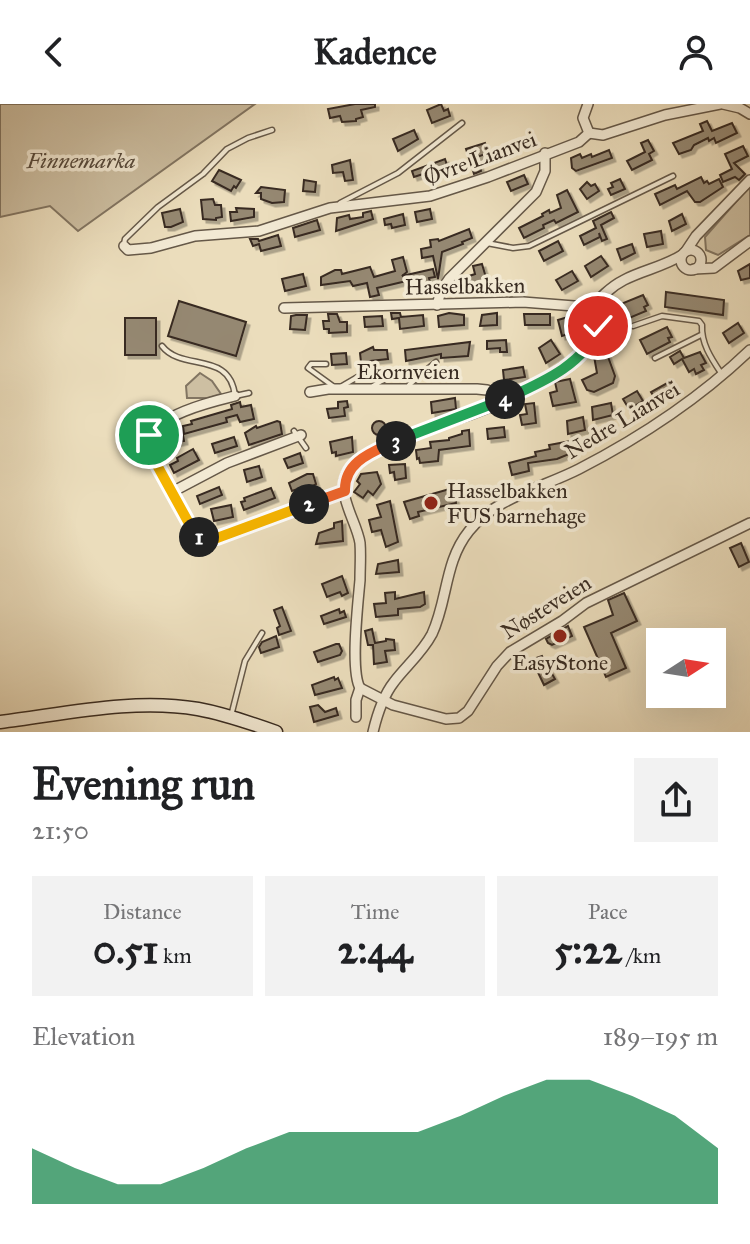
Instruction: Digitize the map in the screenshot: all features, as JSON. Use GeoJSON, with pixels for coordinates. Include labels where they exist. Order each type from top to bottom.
{"type":"FeatureCollection","features":[{"type":"Feature","properties":{"kind":"main road"},"geometry":{"type":"LineString","coordinates":[[0,722],[139,706],[179,707],[230,717],[276,732]]}},
{"type":"Feature","properties":{"kind":"street"},"geometry":{"type":"LineString","coordinates":[[588,104],[583,118],[589,133]]}},
{"type":"Feature","properties":{"kind":"street","name":"Øvre Lianvei"},"geometry":{"type":"LineString","coordinates":[[124,246],[128,250],[140,250],[195,236],[259,231],[330,208],[430,196],[579,142],[589,133],[603,135],[665,115],[722,104],[750,114]]}},
{"type":"Feature","properties":{"kind":"street"},"geometry":{"type":"LineString","coordinates":[[437,305],[447,281],[536,192],[545,171],[545,153]]}},
{"type":"Feature","properties":{"kind":"street"},"geometry":{"type":"LineString","coordinates":[[690,268],[681,262],[691,241],[750,180]]}},
{"type":"Feature","properties":{"kind":"street"},"geometry":{"type":"LineString","coordinates":[[690,268],[699,265],[703,230]]}},
{"type":"Feature","properties":{"kind":"street"},"geometry":{"type":"LineString","coordinates":[[670,264],[710,270],[750,241]]}},
{"type":"Feature","properties":{"kind":"street"},"geometry":{"type":"LineString","coordinates":[[383,700],[360,688],[357,681],[360,545],[345,491],[345,478],[349,470],[366,456],[404,437],[468,415],[549,377],[588,348],[598,326],[590,309],[621,281],[670,264],[693,249],[700,256],[720,264]]}},
{"type":"Feature","properties":{"kind":"street","name":"Hasselbakken"},"geometry":{"type":"LineString","coordinates":[[284,308],[531,302],[590,309]]}},
{"type":"Feature","properties":{"kind":"street","name":"Nedre Lianvei"},"geometry":{"type":"LineString","coordinates":[[373,732],[383,700],[396,678],[431,635],[442,608],[455,552],[482,517],[498,506],[578,470],[638,436],[723,375],[750,350]]}},
{"type":"Feature","properties":{"kind":"street","name":"Ekornveien"},"geometry":{"type":"LineString","coordinates":[[310,392],[317,389],[477,389],[487,390],[504,400]]}},
{"type":"Feature","properties":{"kind":"street"},"geometry":{"type":"LineString","coordinates":[[235,396],[188,410],[151,432],[148,439],[149,449],[196,535],[210,540],[345,491]]}},
{"type":"Feature","properties":{"kind":"street"},"geometry":{"type":"LineString","coordinates":[[172,492],[227,463],[298,434]]}},
{"type":"Feature","properties":{"kind":"street","name":"Nøsteveien"},"geometry":{"type":"LineString","coordinates":[[383,700],[446,719],[462,717],[510,652],[589,601],[750,523]]}},
{"type":"Feature","properties":{"kind":"street"},"geometry":{"type":"LineString","coordinates":[[356,717],[360,688]]}},
{"type":"Feature","properties":{"kind":"street","name":"Nedre Lianvei"},"geometry":{"type":"LineString","coordinates":[[380,714],[380,732]]}},
{"type":"Feature","properties":{"kind":"lane","name":"Øvre Lianvei"},"geometry":{"type":"LineString","coordinates":[[330,208],[398,173],[462,123]]}},
{"type":"Feature","properties":{"kind":"lane"},"geometry":{"type":"LineString","coordinates":[[124,246],[125,239],[158,207],[203,174],[227,149],[272,130]]}},
{"type":"Feature","properties":{"kind":"lane"},"geometry":{"type":"LineString","coordinates":[[484,242],[513,248],[529,246],[673,176]]}},
{"type":"Feature","properties":{"kind":"lane"},"geometry":{"type":"LineString","coordinates":[[633,326],[658,317],[677,316],[699,321],[703,326],[701,335],[723,375]]}},
{"type":"Feature","properties":{"kind":"lane","name":"Nedre Lianvei"},"geometry":{"type":"LineString","coordinates":[[655,358],[701,335]]}},
{"type":"Feature","properties":{"kind":"lane"},"geometry":{"type":"LineString","coordinates":[[162,346],[172,354],[213,367],[230,378],[235,396],[249,393]]}},
{"type":"Feature","properties":{"kind":"lane"},"geometry":{"type":"LineString","coordinates":[[404,389],[436,362]]}},
{"type":"Feature","properties":{"kind":"lane"},"geometry":{"type":"LineString","coordinates":[[326,364],[311,364],[308,368],[337,389],[373,368]]}},
{"type":"Feature","properties":{"kind":"lane"},"geometry":{"type":"LineString","coordinates":[[368,390],[400,370]]}},
{"type":"Feature","properties":{"kind":"lane"},"geometry":{"type":"LineString","coordinates":[[298,434],[306,448]]}},
{"type":"Feature","properties":{"kind":"lane"},"geometry":{"type":"LineString","coordinates":[[230,717],[245,661],[262,633]]}},
{"type":"Feature","properties":{"kind":"green space","name":"Finnemarka"},"geometry":{"type":"Polygon","coordinates":[[[0,104],[255,104],[78,231],[50,206],[0,217],[0,104]]]}},
{"type":"Feature","properties":{"kind":"green space"},"geometry":{"type":"Polygon","coordinates":[[[750,186],[750,235],[718,255],[706,250],[705,237],[750,186]]]}},
{"type":"Feature","properties":{"kind":"green space"},"geometry":{"type":"Polygon","coordinates":[[[200,373],[212,381],[221,394],[187,398],[186,386],[200,373]]]}},
{"type":"Feature","properties":{"kind":"building"},"geometry":{"type":"Polygon","coordinates":[[[375,104],[375,107],[361,110],[363,117],[356,121],[342,122],[340,116],[330,118],[328,109],[375,104]]]}},
{"type":"Feature","properties":{"kind":"building"},"geometry":{"type":"Polygon","coordinates":[[[441,104],[444,111],[448,109],[450,116],[432,123],[427,110],[441,104]]]}},
{"type":"Feature","properties":{"kind":"building"},"geometry":{"type":"Polygon","coordinates":[[[707,121],[712,131],[732,123],[737,133],[716,143],[714,138],[709,141],[708,138],[679,154],[673,143],[703,131],[700,124],[707,121]]]}},
{"type":"Feature","properties":{"kind":"building"},"geometry":{"type":"Polygon","coordinates":[[[414,130],[418,139],[398,151],[393,139],[414,130]]]}},
{"type":"Feature","properties":{"kind":"building"},"geometry":{"type":"Polygon","coordinates":[[[648,140],[654,151],[649,154],[652,160],[632,170],[627,161],[645,152],[641,143],[648,140]]]}},
{"type":"Feature","properties":{"kind":"building"},"geometry":{"type":"Polygon","coordinates":[[[485,143],[488,153],[477,157],[481,171],[474,174],[466,149],[485,143]]]}},
{"type":"Feature","properties":{"kind":"building"},"geometry":{"type":"Polygon","coordinates":[[[743,146],[748,156],[734,163],[745,174],[739,180],[735,177],[723,182],[720,175],[732,169],[725,154],[743,146]]]}},
{"type":"Feature","properties":{"kind":"building"},"geometry":{"type":"Polygon","coordinates":[[[609,150],[612,158],[576,171],[572,168],[571,158],[580,154],[582,158],[591,154],[592,157],[609,150]]]}},
{"type":"Feature","properties":{"kind":"building"},"geometry":{"type":"Polygon","coordinates":[[[445,159],[449,171],[425,178],[423,174],[414,177],[412,171],[445,159]]]}},
{"type":"Feature","properties":{"kind":"building"},"geometry":{"type":"Polygon","coordinates":[[[350,160],[353,180],[345,181],[343,172],[333,173],[332,165],[350,160]]]}},
{"type":"Feature","properties":{"kind":"building"},"geometry":{"type":"Polygon","coordinates":[[[219,170],[241,180],[236,188],[234,186],[231,191],[212,181],[219,170]]]}},
{"type":"Feature","properties":{"kind":"building"},"geometry":{"type":"Polygon","coordinates":[[[524,175],[528,184],[511,191],[507,182],[524,175]]]}},
{"type":"Feature","properties":{"kind":"building"},"geometry":{"type":"Polygon","coordinates":[[[701,177],[704,183],[707,181],[709,184],[719,179],[723,187],[700,202],[695,202],[687,191],[660,205],[655,194],[675,185],[677,189],[701,177]]]}},
{"type":"Feature","properties":{"kind":"building"},"geometry":{"type":"Polygon","coordinates":[[[620,179],[625,189],[611,195],[608,189],[613,187],[611,183],[620,179]]]}},
{"type":"Feature","properties":{"kind":"building"},"geometry":{"type":"Polygon","coordinates":[[[304,180],[316,182],[315,192],[303,191],[304,180]]]}},
{"type":"Feature","properties":{"kind":"building"},"geometry":{"type":"Polygon","coordinates":[[[587,182],[591,186],[595,184],[599,191],[587,199],[580,189],[587,182]]]}},
{"type":"Feature","properties":{"kind":"building"},"geometry":{"type":"Polygon","coordinates":[[[261,187],[285,190],[284,202],[272,203],[261,199],[261,193],[256,193],[261,187]]]}},
{"type":"Feature","properties":{"kind":"building"},"geometry":{"type":"Polygon","coordinates":[[[567,190],[578,212],[556,223],[554,220],[543,225],[544,228],[524,238],[519,228],[549,210],[550,213],[561,208],[557,195],[567,190]]]}},
{"type":"Feature","properties":{"kind":"building"},"geometry":{"type":"Polygon","coordinates":[[[213,199],[215,205],[221,205],[222,217],[203,219],[201,200],[213,199]]]}},
{"type":"Feature","properties":{"kind":"building"},"geometry":{"type":"Polygon","coordinates":[[[236,208],[254,209],[254,217],[231,221],[230,212],[237,212],[236,208]]]}},
{"type":"Feature","properties":{"kind":"building"},"geometry":{"type":"Polygon","coordinates":[[[180,209],[183,222],[165,227],[162,213],[180,209]]]}},
{"type":"Feature","properties":{"kind":"building"},"geometry":{"type":"Polygon","coordinates":[[[430,209],[432,219],[417,222],[415,212],[430,209]]]}},
{"type":"Feature","properties":{"kind":"building"},"geometry":{"type":"Polygon","coordinates":[[[371,211],[373,219],[336,231],[337,218],[349,215],[350,219],[363,217],[363,213],[371,211]]]}},
{"type":"Feature","properties":{"kind":"building"},"geometry":{"type":"Polygon","coordinates":[[[611,212],[614,218],[601,225],[607,239],[602,241],[599,233],[600,237],[584,245],[580,236],[596,228],[593,221],[611,212]]]}},
{"type":"Feature","properties":{"kind":"building"},"geometry":{"type":"Polygon","coordinates":[[[403,214],[405,225],[392,228],[391,224],[385,225],[384,219],[403,214]]]}},
{"type":"Feature","properties":{"kind":"building"},"geometry":{"type":"Polygon","coordinates":[[[682,214],[686,224],[672,231],[669,221],[682,214]]]}},
{"type":"Feature","properties":{"kind":"building"},"geometry":{"type":"Polygon","coordinates":[[[317,220],[320,230],[295,237],[293,228],[317,220]]]}},
{"type":"Feature","properties":{"kind":"building"},"geometry":{"type":"Polygon","coordinates":[[[469,229],[472,238],[442,252],[438,279],[433,256],[422,258],[421,249],[431,247],[430,240],[439,241],[469,229]]]}},
{"type":"Feature","properties":{"kind":"building"},"geometry":{"type":"Polygon","coordinates":[[[661,231],[663,244],[647,247],[644,234],[661,231]]]}},
{"type":"Feature","properties":{"kind":"building"},"geometry":{"type":"Polygon","coordinates":[[[278,235],[281,246],[261,251],[259,244],[253,246],[250,239],[259,241],[278,235]]]}},
{"type":"Feature","properties":{"kind":"building"},"geometry":{"type":"Polygon","coordinates":[[[558,241],[563,251],[544,261],[539,251],[558,241]]]}},
{"type":"Feature","properties":{"kind":"building"},"geometry":{"type":"Polygon","coordinates":[[[632,244],[635,253],[621,260],[617,249],[632,244]]]}},
{"type":"Feature","properties":{"kind":"building"},"geometry":{"type":"Polygon","coordinates":[[[601,256],[608,266],[591,277],[585,266],[601,256]]]}},
{"type":"Feature","properties":{"kind":"building"},"geometry":{"type":"Polygon","coordinates":[[[403,257],[407,272],[402,276],[433,269],[435,277],[429,278],[431,286],[417,289],[415,279],[377,288],[379,295],[370,297],[367,283],[353,286],[350,281],[321,285],[321,277],[335,270],[341,270],[342,274],[370,267],[374,277],[395,271],[392,260],[403,257]]]}},
{"type":"Feature","properties":{"kind":"building"},"geometry":{"type":"Polygon","coordinates":[[[482,264],[487,281],[472,286],[469,276],[475,274],[473,266],[482,264]]]}},
{"type":"Feature","properties":{"kind":"building"},"geometry":{"type":"Polygon","coordinates":[[[750,264],[750,278],[741,280],[738,271],[750,264]]]}},
{"type":"Feature","properties":{"kind":"building"},"geometry":{"type":"Polygon","coordinates":[[[572,271],[578,281],[562,290],[556,280],[572,271]]]}},
{"type":"Feature","properties":{"kind":"building"},"geometry":{"type":"Polygon","coordinates":[[[303,274],[306,286],[285,291],[282,279],[303,274]]]}},
{"type":"Feature","properties":{"kind":"building"},"geometry":{"type":"Polygon","coordinates":[[[666,292],[724,300],[723,315],[665,307],[666,292]]]}},
{"type":"Feature","properties":{"kind":"building"},"geometry":{"type":"Polygon","coordinates":[[[643,295],[648,305],[644,307],[646,311],[622,321],[616,306],[643,295]]]}},
{"type":"Feature","properties":{"kind":"building"},"geometry":{"type":"Polygon","coordinates":[[[179,301],[246,322],[236,356],[168,336],[179,301]]]}},
{"type":"Feature","properties":{"kind":"building"},"geometry":{"type":"Polygon","coordinates":[[[391,313],[400,313],[401,317],[423,315],[424,326],[400,329],[399,318],[392,319],[391,313]]]}},
{"type":"Feature","properties":{"kind":"building"},"geometry":{"type":"Polygon","coordinates":[[[449,313],[464,315],[464,325],[439,327],[438,316],[449,313]]]}},
{"type":"Feature","properties":{"kind":"building"},"geometry":{"type":"Polygon","coordinates":[[[497,313],[497,325],[480,326],[482,315],[497,313]]]}},
{"type":"Feature","properties":{"kind":"building"},"geometry":{"type":"Polygon","coordinates":[[[328,314],[337,314],[340,322],[347,322],[347,332],[329,333],[329,329],[324,329],[323,321],[329,321],[328,314]]]}},
{"type":"Feature","properties":{"kind":"building"},"geometry":{"type":"Polygon","coordinates":[[[524,314],[550,314],[550,325],[525,325],[524,314]]]}},
{"type":"Feature","properties":{"kind":"building"},"geometry":{"type":"Polygon","coordinates":[[[307,315],[305,330],[290,329],[291,316],[307,315]]]}},
{"type":"Feature","properties":{"kind":"building"},"geometry":{"type":"Polygon","coordinates":[[[382,316],[383,326],[365,327],[364,317],[382,316]]]}},
{"type":"Feature","properties":{"kind":"building"},"geometry":{"type":"Polygon","coordinates":[[[568,317],[570,323],[581,320],[584,329],[562,336],[558,320],[568,317]]]}},
{"type":"Feature","properties":{"kind":"building"},"geometry":{"type":"Polygon","coordinates":[[[125,318],[156,318],[156,355],[125,355],[125,318]]]}},
{"type":"Feature","properties":{"kind":"building"},"geometry":{"type":"Polygon","coordinates":[[[738,323],[744,333],[729,343],[723,333],[738,323]]]}},
{"type":"Feature","properties":{"kind":"building"},"geometry":{"type":"Polygon","coordinates":[[[667,327],[672,337],[668,338],[670,342],[647,354],[640,340],[667,327]]]}},
{"type":"Feature","properties":{"kind":"building"},"geometry":{"type":"Polygon","coordinates":[[[506,340],[507,352],[500,352],[500,348],[487,349],[487,341],[506,340]]]}},
{"type":"Feature","properties":{"kind":"building"},"geometry":{"type":"Polygon","coordinates":[[[551,340],[560,354],[546,363],[539,348],[551,340]]]}},
{"type":"Feature","properties":{"kind":"building"},"geometry":{"type":"Polygon","coordinates":[[[470,342],[468,356],[441,358],[441,354],[406,361],[405,350],[470,342]]]}},
{"type":"Feature","properties":{"kind":"building"},"geometry":{"type":"Polygon","coordinates":[[[373,347],[374,350],[387,350],[388,359],[361,362],[360,353],[373,347]]]}},
{"type":"Feature","properties":{"kind":"building"},"geometry":{"type":"Polygon","coordinates":[[[680,351],[684,358],[700,352],[706,363],[701,365],[704,370],[696,374],[694,369],[689,372],[682,359],[674,364],[670,357],[680,351]]]}},
{"type":"Feature","properties":{"kind":"building"},"geometry":{"type":"Polygon","coordinates":[[[346,353],[347,364],[332,365],[331,354],[346,353]]]}},
{"type":"Feature","properties":{"kind":"building"},"geometry":{"type":"Polygon","coordinates":[[[607,354],[615,376],[613,383],[594,392],[587,390],[582,380],[597,373],[594,356],[607,354]]]}},
{"type":"Feature","properties":{"kind":"building"},"geometry":{"type":"Polygon","coordinates":[[[523,367],[525,377],[504,380],[503,370],[523,367]]]}},
{"type":"Feature","properties":{"kind":"building"},"geometry":{"type":"Polygon","coordinates":[[[570,379],[576,402],[553,406],[550,393],[557,391],[555,382],[570,379]]]}},
{"type":"Feature","properties":{"kind":"building"},"geometry":{"type":"Polygon","coordinates":[[[671,381],[675,390],[656,400],[651,392],[671,381]]]}},
{"type":"Feature","properties":{"kind":"building"},"geometry":{"type":"Polygon","coordinates":[[[637,391],[643,401],[629,409],[623,399],[637,391]]]}},
{"type":"Feature","properties":{"kind":"building"},"geometry":{"type":"Polygon","coordinates":[[[455,398],[456,409],[432,413],[431,402],[455,398]]]}},
{"type":"Feature","properties":{"kind":"building"},"geometry":{"type":"Polygon","coordinates":[[[347,401],[345,416],[329,418],[327,409],[338,408],[338,402],[347,401]]]}},
{"type":"Feature","properties":{"kind":"building"},"geometry":{"type":"Polygon","coordinates":[[[240,402],[241,407],[251,405],[254,419],[240,422],[237,415],[226,418],[227,422],[184,434],[183,426],[192,424],[191,421],[232,409],[231,405],[240,402]]]}},
{"type":"Feature","properties":{"kind":"building"},"geometry":{"type":"Polygon","coordinates":[[[534,403],[536,423],[522,425],[520,415],[527,414],[525,404],[534,403]]]}},
{"type":"Feature","properties":{"kind":"building"},"geometry":{"type":"Polygon","coordinates":[[[611,403],[613,415],[593,420],[592,407],[611,403]]]}},
{"type":"Feature","properties":{"kind":"building"},"geometry":{"type":"Polygon","coordinates":[[[583,417],[585,430],[568,434],[567,421],[583,417]]]}},
{"type":"Feature","properties":{"kind":"building"},"geometry":{"type":"Polygon","coordinates":[[[379,421],[386,428],[379,435],[372,428],[379,421]]]}},
{"type":"Feature","properties":{"kind":"building"},"geometry":{"type":"Polygon","coordinates":[[[280,422],[282,434],[249,445],[245,433],[256,426],[280,422]]]}},
{"type":"Feature","properties":{"kind":"building"},"geometry":{"type":"Polygon","coordinates":[[[504,427],[505,437],[488,439],[487,429],[504,427]]]}},
{"type":"Feature","properties":{"kind":"building"},"geometry":{"type":"Polygon","coordinates":[[[182,429],[184,441],[164,445],[162,435],[182,429]]]}},
{"type":"Feature","properties":{"kind":"building"},"geometry":{"type":"Polygon","coordinates":[[[469,430],[470,446],[439,450],[438,461],[420,463],[417,459],[416,450],[431,448],[430,442],[449,440],[469,430]]]}},
{"type":"Feature","properties":{"kind":"building"},"geometry":{"type":"Polygon","coordinates":[[[234,437],[237,446],[215,453],[212,444],[234,437]]]}},
{"type":"Feature","properties":{"kind":"building"},"geometry":{"type":"Polygon","coordinates":[[[352,437],[353,452],[336,456],[336,452],[332,453],[330,442],[352,437]]]}},
{"type":"Feature","properties":{"kind":"building"},"geometry":{"type":"Polygon","coordinates":[[[571,441],[574,452],[557,459],[528,463],[529,471],[512,475],[509,463],[536,456],[535,452],[550,449],[549,445],[571,441]]]}},
{"type":"Feature","properties":{"kind":"building"},"geometry":{"type":"Polygon","coordinates":[[[193,449],[199,460],[174,473],[170,465],[193,449]]]}},
{"type":"Feature","properties":{"kind":"building"},"geometry":{"type":"Polygon","coordinates":[[[300,453],[303,463],[288,468],[284,459],[300,453]]]}},
{"type":"Feature","properties":{"kind":"building"},"geometry":{"type":"Polygon","coordinates":[[[405,464],[406,478],[395,480],[389,465],[405,464]]]}},
{"type":"Feature","properties":{"kind":"building"},"geometry":{"type":"Polygon","coordinates":[[[259,466],[262,477],[247,482],[244,470],[259,466]]]}},
{"type":"Feature","properties":{"kind":"building"},"geometry":{"type":"Polygon","coordinates":[[[377,472],[381,484],[373,495],[368,491],[363,498],[354,492],[360,484],[357,481],[361,474],[377,472]]]}},
{"type":"Feature","properties":{"kind":"building"},"geometry":{"type":"Polygon","coordinates":[[[313,474],[316,484],[306,490],[300,488],[292,491],[289,483],[313,474]]]}},
{"type":"Feature","properties":{"kind":"building"},"geometry":{"type":"Polygon","coordinates":[[[219,487],[222,495],[200,504],[197,496],[219,487]]]}},
{"type":"Feature","properties":{"kind":"building"},"geometry":{"type":"Polygon","coordinates":[[[271,488],[275,498],[244,510],[241,502],[245,501],[244,498],[271,488]]]}},
{"type":"Feature","properties":{"kind":"building"},"geometry":{"type":"Polygon","coordinates":[[[453,488],[456,503],[418,512],[419,516],[410,519],[404,502],[453,488]]]}},
{"type":"Feature","properties":{"kind":"building"},"geometry":{"type":"Polygon","coordinates":[[[390,501],[398,542],[386,547],[381,530],[372,532],[369,520],[381,517],[377,505],[390,501]]]}},
{"type":"Feature","properties":{"kind":"building"},"geometry":{"type":"Polygon","coordinates":[[[231,505],[233,517],[214,521],[211,509],[231,505]]]}},
{"type":"Feature","properties":{"kind":"building"},"geometry":{"type":"Polygon","coordinates":[[[342,521],[343,541],[316,544],[319,533],[334,528],[334,523],[342,521]]]}},
{"type":"Feature","properties":{"kind":"building"},"geometry":{"type":"Polygon","coordinates":[[[741,543],[749,562],[739,567],[730,548],[741,543]]]}},
{"type":"Feature","properties":{"kind":"building"},"geometry":{"type":"Polygon","coordinates":[[[398,560],[399,572],[376,574],[378,564],[398,560]]]}},
{"type":"Feature","properties":{"kind":"building"},"geometry":{"type":"Polygon","coordinates":[[[342,576],[348,593],[342,596],[340,592],[327,597],[322,584],[342,576]]]}},
{"type":"Feature","properties":{"kind":"building"},"geometry":{"type":"Polygon","coordinates":[[[395,592],[395,599],[424,592],[425,604],[398,609],[398,615],[376,617],[374,604],[386,603],[385,593],[395,592]]]}},
{"type":"Feature","properties":{"kind":"building"},"geometry":{"type":"Polygon","coordinates":[[[624,593],[637,621],[611,633],[626,668],[606,677],[584,627],[613,615],[608,600],[624,593]]]}},
{"type":"Feature","properties":{"kind":"building"},"geometry":{"type":"Polygon","coordinates":[[[282,607],[291,631],[279,635],[277,628],[280,626],[274,610],[282,607]]]}},
{"type":"Feature","properties":{"kind":"building"},"geometry":{"type":"Polygon","coordinates":[[[339,609],[340,613],[344,611],[346,617],[324,624],[321,616],[339,609]]]}},
{"type":"Feature","properties":{"kind":"building","name":"EasyStone"},"geometry":{"type":"Polygon","coordinates":[[[568,626],[572,636],[552,645],[548,643],[546,639],[568,626]]]}},
{"type":"Feature","properties":{"kind":"building"},"geometry":{"type":"Polygon","coordinates":[[[372,629],[375,643],[394,640],[395,650],[385,651],[387,662],[374,664],[373,645],[368,645],[365,631],[372,629]]]}},
{"type":"Feature","properties":{"kind":"building"},"geometry":{"type":"Polygon","coordinates":[[[276,636],[279,647],[261,653],[259,647],[262,642],[276,636]]]}},
{"type":"Feature","properties":{"kind":"building"},"geometry":{"type":"Polygon","coordinates":[[[336,644],[342,651],[340,655],[318,662],[314,652],[336,644]]]}},
{"type":"Feature","properties":{"kind":"building"},"geometry":{"type":"Polygon","coordinates":[[[542,656],[555,679],[544,685],[534,664],[539,665],[536,658],[542,656]]]}},
{"type":"Feature","properties":{"kind":"building"},"geometry":{"type":"Polygon","coordinates":[[[334,677],[335,680],[338,678],[342,688],[315,695],[312,685],[334,677]]]}},
{"type":"Feature","properties":{"kind":"building"},"geometry":{"type":"Polygon","coordinates":[[[318,705],[325,712],[336,708],[338,715],[314,722],[310,707],[318,705]]]}},
{"type":"Feature","properties":{"kind":"place","name":"Hasselbakken FUS barnehage"},"geometry":{"type":"Point","coordinates":[431,503]}},
{"type":"Feature","properties":{"kind":"place","name":"EasyStone"},"geometry":{"type":"Point","coordinates":[560,636]}},
{"type":"Feature","properties":{"kind":"route"},"geometry":{"type":"LineString","coordinates":[[149,435],[149,449],[196,535],[205,540],[217,538],[345,491],[345,478],[358,461],[404,437],[485,409],[531,387],[588,348],[598,326]]}}]}
